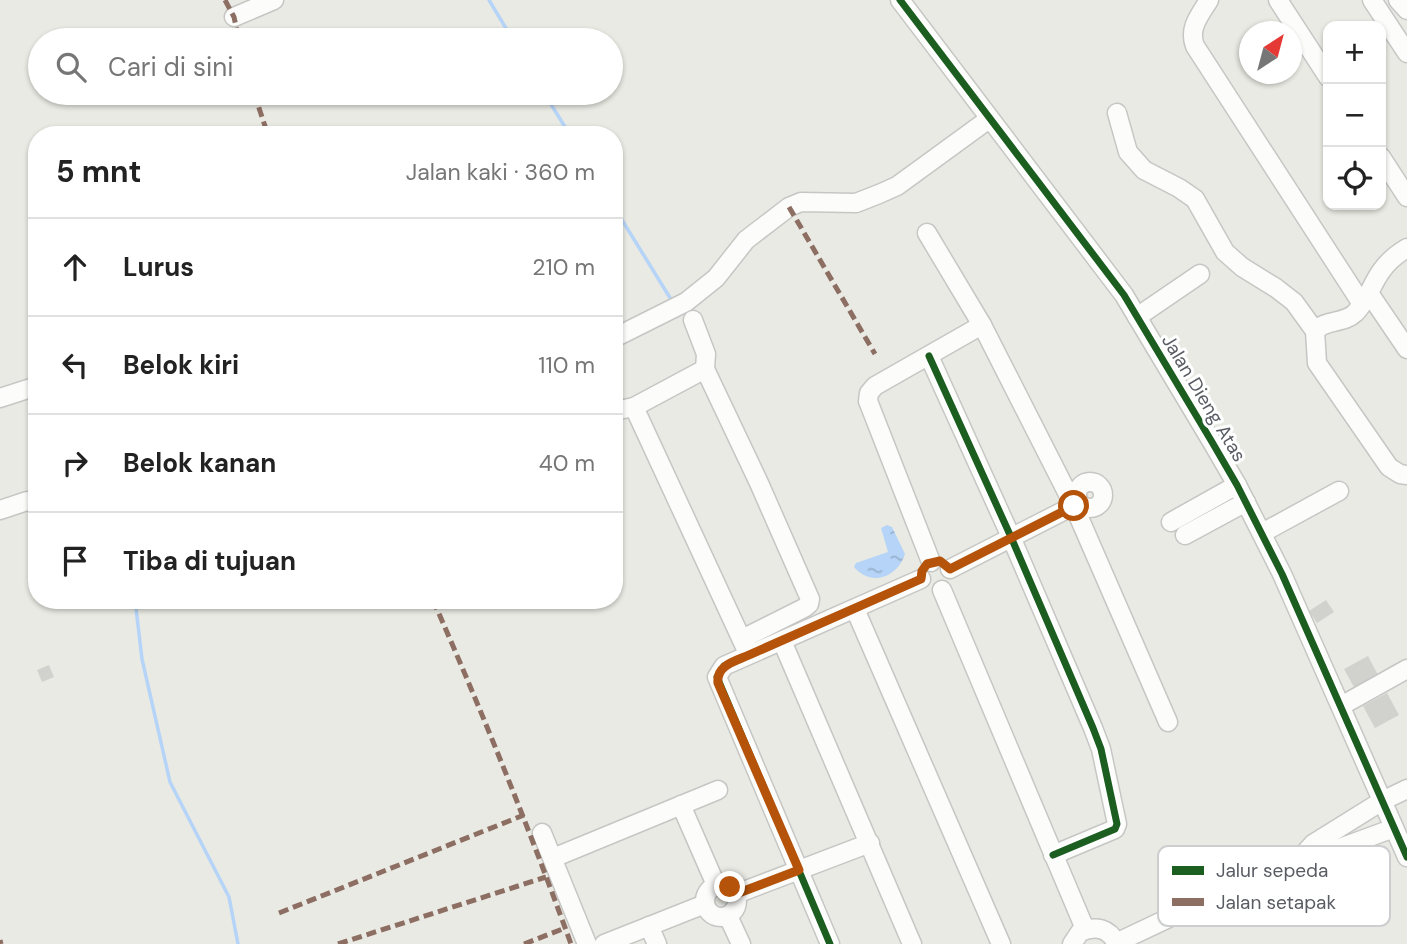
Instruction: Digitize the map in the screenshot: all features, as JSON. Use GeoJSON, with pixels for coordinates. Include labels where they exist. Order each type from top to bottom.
{"type":"FeatureCollection","features":[{"type":"Feature","properties":{"kind":"street"},"geometry":{"type":"LineString","coordinates":[[234,17],[274,0]]}},
{"type":"Feature","properties":{"kind":"street","name":"Jalan Dieng Atas"},"geometry":{"type":"LineString","coordinates":[[900,0],[1085,242],[1137,317],[1237,485],[1262,533],[1407,857]]}},
{"type":"Feature","properties":{"kind":"street"},"geometry":{"type":"LineString","coordinates":[[1209,0],[1193,27],[1191,37],[1195,46],[1366,298],[1407,349]]}},
{"type":"Feature","properties":{"kind":"street"},"geometry":{"type":"LineString","coordinates":[[1278,0],[1323,69]]}},
{"type":"Feature","properties":{"kind":"street"},"geometry":{"type":"LineString","coordinates":[[1372,0],[1407,53]]}},
{"type":"Feature","properties":{"kind":"street"},"geometry":{"type":"LineString","coordinates":[[1398,0],[1407,10]]}},
{"type":"Feature","properties":{"kind":"street"},"geometry":{"type":"LineString","coordinates":[[1117,113],[1128,152],[1143,170],[1195,199],[1225,252],[1242,267],[1294,302],[1315,331],[1317,363],[1389,467],[1407,475]]}},
{"type":"Feature","properties":{"kind":"street"},"geometry":{"type":"LineString","coordinates":[[623,334],[686,302],[716,278],[746,240],[789,207],[801,202],[856,203],[879,194],[897,186],[989,119]]}},
{"type":"Feature","properties":{"kind":"street"},"geometry":{"type":"LineString","coordinates":[[1386,165],[1407,197]]}},
{"type":"Feature","properties":{"kind":"street"},"geometry":{"type":"LineString","coordinates":[[927,233],[982,326],[1077,504],[1168,722]]}},
{"type":"Feature","properties":{"kind":"street"},"geometry":{"type":"LineString","coordinates":[[1315,331],[1318,326],[1349,318],[1366,298],[1381,271],[1392,258],[1407,248]]}},
{"type":"Feature","properties":{"kind":"street"},"geometry":{"type":"LineString","coordinates":[[1137,317],[1200,274]]}},
{"type":"Feature","properties":{"kind":"street"},"geometry":{"type":"LineString","coordinates":[[693,320],[706,354],[705,369],[760,482],[810,599],[804,608],[746,647],[724,666],[717,677],[830,944]]}},
{"type":"Feature","properties":{"kind":"street"},"geometry":{"type":"LineString","coordinates":[[931,562],[868,401],[869,393],[875,386],[982,326]]}},
{"type":"Feature","properties":{"kind":"street"},"geometry":{"type":"LineString","coordinates":[[929,356],[1011,537],[1101,749],[1117,824],[1112,831],[1053,855]]}},
{"type":"Feature","properties":{"kind":"street"},"geometry":{"type":"LineString","coordinates":[[623,409],[634,407],[705,369]]}},
{"type":"Feature","properties":{"kind":"street"},"geometry":{"type":"LineString","coordinates":[[0,398],[28,389]]}},
{"type":"Feature","properties":{"kind":"street"},"geometry":{"type":"LineString","coordinates":[[634,407],[746,647]]}},
{"type":"Feature","properties":{"kind":"street"},"geometry":{"type":"LineString","coordinates":[[1171,522],[1237,485]]}},
{"type":"Feature","properties":{"kind":"street"},"geometry":{"type":"LineString","coordinates":[[1262,533],[1339,491]]}},
{"type":"Feature","properties":{"kind":"street"},"geometry":{"type":"LineString","coordinates":[[0,510],[27,501]]}},
{"type":"Feature","properties":{"kind":"street"},"geometry":{"type":"LineString","coordinates":[[1185,535],[1246,502]]}},
{"type":"Feature","properties":{"kind":"street"},"geometry":{"type":"LineString","coordinates":[[950,569],[1077,504]]}},
{"type":"Feature","properties":{"kind":"street"},"geometry":{"type":"LineString","coordinates":[[940,561],[950,569],[950,584],[937,592],[927,588],[921,579],[922,571],[931,562],[940,561]]}},
{"type":"Feature","properties":{"kind":"street"},"geometry":{"type":"LineString","coordinates":[[746,647],[782,641],[921,579]]}},
{"type":"Feature","properties":{"kind":"street"},"geometry":{"type":"LineString","coordinates":[[942,590],[1085,929]]}},
{"type":"Feature","properties":{"kind":"street"},"geometry":{"type":"LineString","coordinates":[[855,609],[1001,944]]}},
{"type":"Feature","properties":{"kind":"street"},"geometry":{"type":"LineString","coordinates":[[782,641],[912,944]]}},
{"type":"Feature","properties":{"kind":"street"},"geometry":{"type":"LineString","coordinates":[[1341,706],[1407,669]]}},
{"type":"Feature","properties":{"kind":"street"},"geometry":{"type":"LineString","coordinates":[[1311,846],[1382,801],[1407,789]]}},
{"type":"Feature","properties":{"kind":"street"},"geometry":{"type":"LineString","coordinates":[[552,858],[718,790]]}},
{"type":"Feature","properties":{"kind":"street"},"geometry":{"type":"LineString","coordinates":[[681,805],[716,885]]}},
{"type":"Feature","properties":{"kind":"street"},"geometry":{"type":"LineString","coordinates":[[1350,821],[1361,841]]}},
{"type":"Feature","properties":{"kind":"street"},"geometry":{"type":"LineString","coordinates":[[1347,846],[1394,828]]}},
{"type":"Feature","properties":{"kind":"street"},"geometry":{"type":"LineString","coordinates":[[542,833],[587,944]]}},
{"type":"Feature","properties":{"kind":"street"},"geometry":{"type":"LineString","coordinates":[[736,894],[870,843]]}},
{"type":"Feature","properties":{"kind":"street"},"geometry":{"type":"LineString","coordinates":[[716,885],[730,887],[736,894],[736,909],[728,916],[714,916],[705,904],[708,891],[716,885]]}},
{"type":"Feature","properties":{"kind":"street"},"geometry":{"type":"LineString","coordinates":[[604,944],[705,904]]}},
{"type":"Feature","properties":{"kind":"street"},"geometry":{"type":"LineString","coordinates":[[728,916],[741,944]]}},
{"type":"Feature","properties":{"kind":"street"},"geometry":{"type":"LineString","coordinates":[[1072,944],[1076,936],[1085,929],[1104,929],[1116,943],[1158,923]]}},
{"type":"Feature","properties":{"kind":"street"},"geometry":{"type":"LineString","coordinates":[[649,926],[657,944]]}},
{"type":"Feature","properties":{"kind":"water"},"geometry":{"type":"Polygon","coordinates":[[[887,525],[892,527],[905,554],[890,574],[868,577],[854,567],[856,563],[888,552],[881,528],[887,525]]]}},
{"type":"Feature","properties":{"kind":"building"},"geometry":{"type":"Polygon","coordinates":[[[1326,600],[1334,612],[1317,623],[1309,611],[1326,600]]]}},
{"type":"Feature","properties":{"kind":"building"},"geometry":{"type":"Polygon","coordinates":[[[1368,656],[1380,679],[1356,691],[1344,669],[1368,656]]]}},
{"type":"Feature","properties":{"kind":"building"},"geometry":{"type":"Polygon","coordinates":[[[49,665],[54,677],[42,682],[37,670],[49,665]]]}},
{"type":"Feature","properties":{"kind":"building"},"geometry":{"type":"Polygon","coordinates":[[[1387,693],[1399,715],[1375,728],[1363,706],[1387,693]]]}},
{"type":"Feature","properties":{"kind":"waterway"},"geometry":{"type":"LineString","coordinates":[[489,0],[506,28]]}},
{"type":"Feature","properties":{"kind":"waterway"},"geometry":{"type":"LineString","coordinates":[[551,105],[564,126]]}},
{"type":"Feature","properties":{"kind":"waterway"},"geometry":{"type":"LineString","coordinates":[[623,222],[672,301]]}},
{"type":"Feature","properties":{"kind":"waterway"},"geometry":{"type":"LineString","coordinates":[[136,609],[142,659],[170,782],[229,897],[238,944]]}},
{"type":"Feature","properties":{"kind":"marked path"},"geometry":{"type":"LineString","coordinates":[[225,0],[236,28]]}},
{"type":"Feature","properties":{"kind":"marked path"},"geometry":{"type":"LineString","coordinates":[[258,105],[265,126]]}},
{"type":"Feature","properties":{"kind":"marked path"},"geometry":{"type":"LineString","coordinates":[[789,207],[875,354]]}},
{"type":"Feature","properties":{"kind":"marked path"},"geometry":{"type":"LineString","coordinates":[[437,609],[505,771],[571,944]]}},
{"type":"Feature","properties":{"kind":"marked path"},"geometry":{"type":"LineString","coordinates":[[279,913],[524,815]]}},
{"type":"Feature","properties":{"kind":"marked path"},"geometry":{"type":"LineString","coordinates":[[338,944],[546,877]]}},
{"type":"Feature","properties":{"kind":"marked path"},"geometry":{"type":"LineString","coordinates":[[524,944],[565,928]]}},
{"type":"Feature","properties":{"kind":"marked path"},"geometry":{"type":"LineString","coordinates":[[0,940],[1,944]]}},
{"type":"Feature","properties":{"kind":"cycle path"},"geometry":{"type":"LineString","coordinates":[[900,0],[1124,295],[1212,442],[1282,574],[1407,857]]}},
{"type":"Feature","properties":{"kind":"cycle path"},"geometry":{"type":"LineString","coordinates":[[929,356],[1011,537],[1101,749],[1117,824],[1115,829],[1053,855]]}},
{"type":"Feature","properties":{"kind":"cycle path"},"geometry":{"type":"LineString","coordinates":[[830,944],[717,677],[724,666],[921,579]]}},
{"type":"Feature","properties":{"kind":"route"},"geometry":{"type":"LineString","coordinates":[[730,887],[736,894],[799,870],[718,683],[719,671],[724,666],[921,579],[924,567],[931,562],[940,561],[950,569],[1074,506]]}}]}
